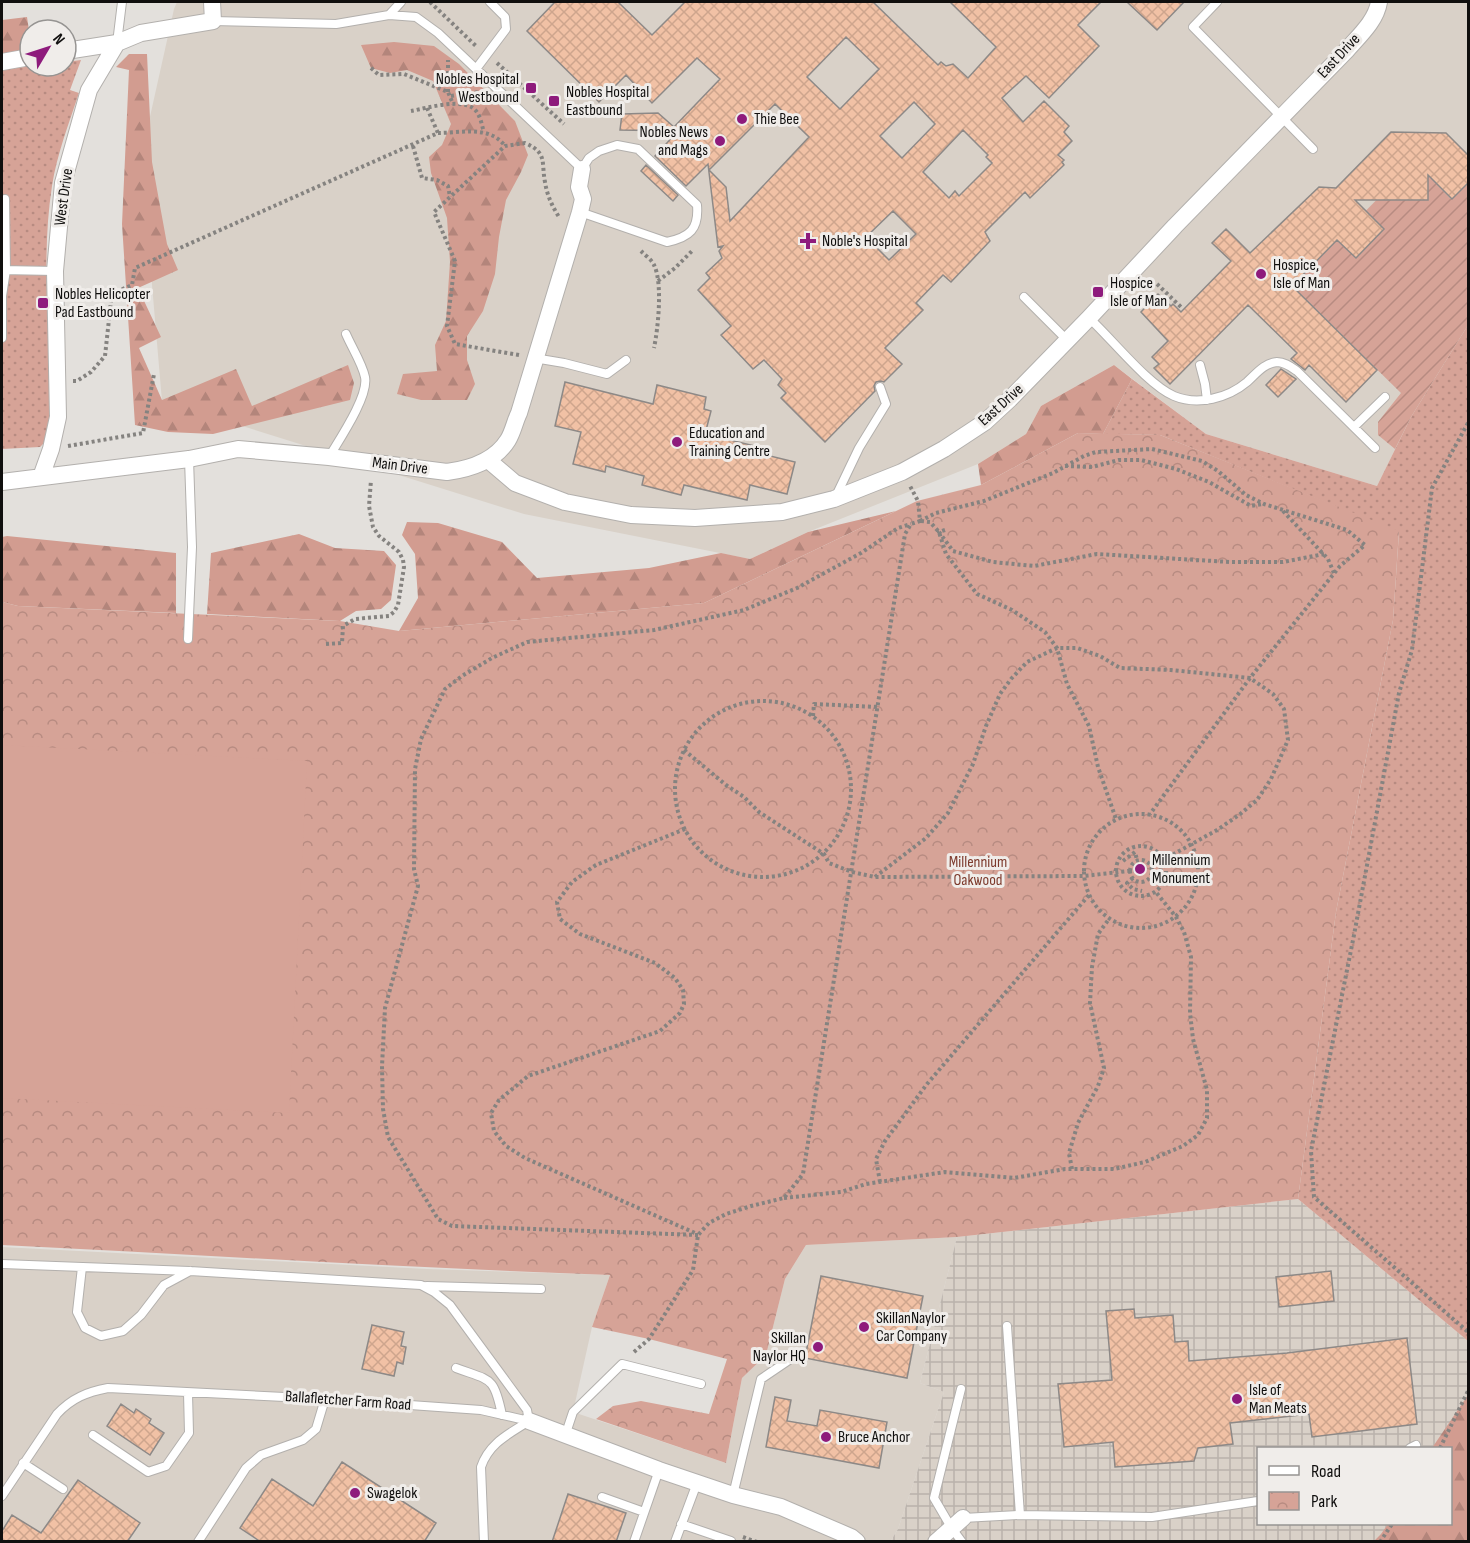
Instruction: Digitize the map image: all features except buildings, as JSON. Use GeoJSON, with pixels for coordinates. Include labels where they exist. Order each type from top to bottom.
{"type":"FeatureCollection","features":[{"type":"Feature","properties":{"kind":"street"},"geometry":{"type":"LineString","coordinates":[[78,49],[117,43],[141,33],[213,21],[212,2]]}},
{"type":"Feature","properties":{"kind":"street","name":"East Drive"},"geometry":{"type":"LineString","coordinates":[[488,460],[515,483],[565,502],[631,516],[695,519],[771,513],[834,499],[902,472],[944,449],[985,422],[1010,399],[1346,51],[1370,23],[1379,2]]}},
{"type":"Feature","properties":{"kind":"street","name":"West Drive"},"geometry":{"type":"LineString","coordinates":[[41,477],[51,449],[58,417],[55,271],[63,183],[89,90],[117,43]]}},
{"type":"Feature","properties":{"kind":"street"},"geometry":{"type":"LineString","coordinates":[[2,62],[18,59]]}},
{"type":"Feature","properties":{"kind":"street","name":"Main Drive"},"geometry":{"type":"LineString","coordinates":[[2,482],[189,459],[238,449],[328,457],[447,472],[467,470],[488,460],[508,440],[519,413],[527,357],[580,212],[583,199],[579,186],[582,169]]}},
{"type":"Feature","properties":{"kind":"street","name":"Ballafletcher Farm Road"},"geometry":{"type":"LineString","coordinates":[[529,1421],[697,1483],[781,1507],[851,1537],[857,1542]]}},
{"type":"Feature","properties":{"kind":"street"},"geometry":{"type":"LineString","coordinates":[[936,1542],[957,1523]]}},
{"type":"Feature","properties":{"kind":"lane"},"geometry":{"type":"LineString","coordinates":[[117,43],[122,2]]}},
{"type":"Feature","properties":{"kind":"lane"},"geometry":{"type":"LineString","coordinates":[[389,15],[401,2]]}},
{"type":"Feature","properties":{"kind":"lane"},"geometry":{"type":"LineString","coordinates":[[476,69],[506,28],[505,17],[490,2]]}},
{"type":"Feature","properties":{"kind":"lane"},"geometry":{"type":"LineString","coordinates":[[1217,2],[1193,27],[1313,149]]}},
{"type":"Feature","properties":{"kind":"lane"},"geometry":{"type":"LineString","coordinates":[[213,21],[336,24],[389,15],[416,16],[448,42],[582,169],[589,158],[599,151],[617,145],[638,149],[697,205],[698,218],[691,232],[680,239],[667,242],[580,212]]}},
{"type":"Feature","properties":{"kind":"lane"},"geometry":{"type":"LineString","coordinates":[[2,338],[5,199]]}},
{"type":"Feature","properties":{"kind":"lane"},"geometry":{"type":"LineString","coordinates":[[4,270],[55,271]]}},
{"type":"Feature","properties":{"kind":"lane"},"geometry":{"type":"LineString","coordinates":[[1024,297],[1067,340]]}},
{"type":"Feature","properties":{"kind":"lane"},"geometry":{"type":"LineString","coordinates":[[1089,318],[1157,386],[1174,396],[1192,400],[1207,400],[1232,393],[1266,365],[1275,362],[1286,363],[1375,448]]}},
{"type":"Feature","properties":{"kind":"lane"},"geometry":{"type":"LineString","coordinates":[[328,457],[356,412],[365,385],[365,377],[346,334]]}},
{"type":"Feature","properties":{"kind":"lane"},"geometry":{"type":"LineString","coordinates":[[527,357],[564,363],[607,374],[626,360]]}},
{"type":"Feature","properties":{"kind":"lane"},"geometry":{"type":"LineString","coordinates":[[1200,365],[1206,384],[1207,400]]}},
{"type":"Feature","properties":{"kind":"lane"},"geometry":{"type":"LineString","coordinates":[[834,499],[859,448],[886,404],[879,387]]}},
{"type":"Feature","properties":{"kind":"lane"},"geometry":{"type":"LineString","coordinates":[[1354,427],[1385,397]]}},
{"type":"Feature","properties":{"kind":"lane"},"geometry":{"type":"LineString","coordinates":[[188,639],[192,547],[189,459]]}},
{"type":"Feature","properties":{"kind":"lane"},"geometry":{"type":"LineString","coordinates":[[2,1264],[190,1271],[421,1286],[541,1289]]}},
{"type":"Feature","properties":{"kind":"lane"},"geometry":{"type":"LineString","coordinates":[[82,1267],[77,1312],[85,1328],[101,1336],[123,1331],[141,1315],[164,1285],[190,1271]]}},
{"type":"Feature","properties":{"kind":"lane"},"geometry":{"type":"LineString","coordinates":[[421,1286],[434,1292],[450,1305],[527,1410],[529,1421],[497,1441],[484,1457],[481,1467],[484,1542]]}},
{"type":"Feature","properties":{"kind":"lane"},"geometry":{"type":"LineString","coordinates":[[1007,1326],[1020,1515]]}},
{"type":"Feature","properties":{"kind":"lane"},"geometry":{"type":"LineString","coordinates":[[733,1494],[760,1378],[792,1358]]}},
{"type":"Feature","properties":{"kind":"lane"},"geometry":{"type":"LineString","coordinates":[[565,1436],[573,1412],[622,1364],[700,1384]]}},
{"type":"Feature","properties":{"kind":"lane"},"geometry":{"type":"LineString","coordinates":[[456,1368],[488,1380],[497,1391],[502,1415]]}},
{"type":"Feature","properties":{"kind":"lane","name":"Ballafletcher Farm Road"},"geometry":{"type":"LineString","coordinates":[[2,1496],[57,1414],[67,1404],[83,1394],[108,1388],[324,1398],[481,1410],[529,1421]]}},
{"type":"Feature","properties":{"kind":"lane"},"geometry":{"type":"LineString","coordinates":[[961,1389],[934,1498],[957,1523],[962,1542]]}},
{"type":"Feature","properties":{"kind":"lane"},"geometry":{"type":"LineString","coordinates":[[93,1435],[148,1472],[166,1467],[189,1433],[188,1393]]}},
{"type":"Feature","properties":{"kind":"lane"},"geometry":{"type":"LineString","coordinates":[[198,1542],[246,1468],[261,1455],[303,1440],[316,1429],[324,1398]]}},
{"type":"Feature","properties":{"kind":"lane"},"geometry":{"type":"LineString","coordinates":[[23,1463],[63,1488]]}},
{"type":"Feature","properties":{"kind":"lane"},"geometry":{"type":"LineString","coordinates":[[634,1542],[659,1470]]}},
{"type":"Feature","properties":{"kind":"lane"},"geometry":{"type":"LineString","coordinates":[[675,1542],[697,1483]]}},
{"type":"Feature","properties":{"kind":"lane"},"geometry":{"type":"LineString","coordinates":[[602,1497],[644,1512]]}},
{"type":"Feature","properties":{"kind":"lane"},"geometry":{"type":"LineString","coordinates":[[957,1523],[1020,1515],[1152,1517],[1257,1502]]}},
{"type":"Feature","properties":{"kind":"lane"},"geometry":{"type":"LineString","coordinates":[[681,1524],[730,1541]]}},
{"type":"Feature","properties":{"kind":"path"},"geometry":{"type":"LineString","coordinates":[[448,42],[449,94],[453,104]]}},
{"type":"Feature","properties":{"kind":"path"},"geometry":{"type":"LineString","coordinates":[[371,68],[379,75],[404,74],[449,94],[498,90]]}},
{"type":"Feature","properties":{"kind":"path"},"geometry":{"type":"LineString","coordinates":[[411,111],[453,104],[470,105],[478,112],[484,132]]}},
{"type":"Feature","properties":{"kind":"path"},"geometry":{"type":"LineString","coordinates":[[427,108],[438,133]]}},
{"type":"Feature","properties":{"kind":"path"},"geometry":{"type":"LineString","coordinates":[[56,381],[77,381],[91,372],[105,356],[111,301],[117,292],[132,285],[135,268],[438,133],[484,132],[494,136],[505,146]]}},
{"type":"Feature","properties":{"kind":"path"},"geometry":{"type":"LineString","coordinates":[[527,357],[455,344],[447,326],[455,261],[440,232],[434,212],[505,146],[525,142],[541,154],[549,201],[561,220]]}},
{"type":"Feature","properties":{"kind":"path"},"geometry":{"type":"LineString","coordinates":[[413,146],[422,178]]}},
{"type":"Feature","properties":{"kind":"path"},"geometry":{"type":"LineString","coordinates":[[682,156],[688,150]]}},
{"type":"Feature","properties":{"kind":"path"},"geometry":{"type":"LineString","coordinates":[[417,180],[422,178],[437,180],[448,186],[450,197]]}},
{"type":"Feature","properties":{"kind":"path"},"geometry":{"type":"LineString","coordinates":[[641,251],[654,265],[658,281],[659,322],[654,348]]}},
{"type":"Feature","properties":{"kind":"path"},"geometry":{"type":"LineString","coordinates":[[658,281],[692,251]]}},
{"type":"Feature","properties":{"kind":"path"},"geometry":{"type":"LineString","coordinates":[[1157,284],[1180,307]]}},
{"type":"Feature","properties":{"kind":"path"},"geometry":{"type":"LineString","coordinates":[[51,449],[143,433],[154,374]]}},
{"type":"Feature","properties":{"kind":"path"},"geometry":{"type":"LineString","coordinates":[[1468,423],[1432,488],[1412,650],[1399,693],[1311,1150],[1314,1197],[1468,1332]]}},
{"type":"Feature","properties":{"kind":"path"},"geometry":{"type":"LineString","coordinates":[[698,1235],[452,1226],[438,1219],[388,1137],[383,1109],[382,1066],[385,1008],[418,886],[414,869],[415,769],[421,739],[445,689],[492,658],[527,642],[654,630],[744,610],[797,588],[861,553],[898,528],[936,513],[984,501],[1096,452],[1152,449],[1202,461],[1218,471],[1246,495],[1264,504],[1347,530],[1365,545],[1340,566],[1250,678],[1150,814]]}},
{"type":"Feature","properties":{"kind":"path"},"geometry":{"type":"LineString","coordinates":[[1064,466],[1092,467],[1119,460],[1142,460],[1176,469],[1209,482],[1251,506],[1264,504]]}},
{"type":"Feature","properties":{"kind":"path"},"geometry":{"type":"LineString","coordinates":[[902,472],[918,501],[920,521]]}},
{"type":"Feature","properties":{"kind":"path"},"geometry":{"type":"LineString","coordinates":[[326,644],[342,643],[343,626],[355,619],[389,616],[398,605],[403,560],[399,552],[379,536],[373,527],[369,506],[372,473]]}},
{"type":"Feature","properties":{"kind":"path"},"geometry":{"type":"LineString","coordinates":[[1282,510],[1324,554],[1334,573]]}},
{"type":"Feature","properties":{"kind":"path"},"geometry":{"type":"LineString","coordinates":[[920,521],[930,522],[953,550],[993,562],[1034,566],[1098,554],[1230,562],[1283,562],[1324,554]]}},
{"type":"Feature","properties":{"kind":"path"},"geometry":{"type":"LineString","coordinates":[[784,1198],[803,1174],[905,534],[911,524]]}},
{"type":"Feature","properties":{"kind":"path"},"geometry":{"type":"LineString","coordinates":[[939,532],[945,530]]}},
{"type":"Feature","properties":{"kind":"path"},"geometry":{"type":"LineString","coordinates":[[939,532],[946,554],[977,594],[1012,610],[1045,633],[1057,648],[1067,684],[1089,726],[1098,767],[1116,819]]}},
{"type":"Feature","properties":{"kind":"path"},"geometry":{"type":"LineString","coordinates":[[874,877],[926,838],[948,813],[974,764],[986,726],[1000,694],[1027,662],[1057,648],[1077,648],[1100,656],[1120,668],[1171,670],[1250,678],[1273,694],[1284,709],[1288,740],[1272,780],[1257,800],[1239,815],[1192,845],[1161,860]]}},
{"type":"Feature","properties":{"kind":"path"},"geometry":{"type":"LineString","coordinates":[[756,701],[786,704],[813,716],[832,734],[846,757],[851,783],[849,809],[840,833],[824,854],[805,867],[783,875],[760,878],[737,873],[716,864],[698,849],[685,830],[676,804],[676,776],[684,750],[702,726],[727,709],[756,701]]}},
{"type":"Feature","properties":{"kind":"path"},"geometry":{"type":"LineString","coordinates":[[813,716],[814,704],[878,707]]}},
{"type":"Feature","properties":{"kind":"path"},"geometry":{"type":"LineString","coordinates":[[684,750],[744,797],[759,812],[824,854],[829,863],[852,872],[874,877],[1084,876],[1137,870]]}},
{"type":"Feature","properties":{"kind":"path"},"geometry":{"type":"LineString","coordinates":[[1132,814],[1150,814],[1174,825],[1182,831],[1192,845],[1198,864],[1197,884],[1190,902],[1176,917],[1161,926],[1143,929],[1125,927],[1109,919],[1097,908],[1089,895],[1084,876],[1085,859],[1091,843],[1102,829],[1116,819],[1132,814]]}},
{"type":"Feature","properties":{"kind":"path"},"geometry":{"type":"LineString","coordinates":[[685,830],[596,865],[572,882],[557,902],[560,919],[580,934],[655,963],[675,978],[683,990],[684,1004],[680,1014],[660,1031],[528,1076],[499,1100],[491,1113],[494,1131],[506,1146],[525,1158],[698,1235]]}},
{"type":"Feature","properties":{"kind":"path"},"geometry":{"type":"LineString","coordinates":[[1146,846],[1153,849],[1161,860],[1166,874],[1155,891],[1143,896],[1130,894],[1120,885],[1116,873],[1119,858],[1130,848],[1146,846]]}},
{"type":"Feature","properties":{"kind":"path"},"geometry":{"type":"LineString","coordinates":[[1123,861],[1135,852],[1137,860]]}},
{"type":"Feature","properties":{"kind":"path"},"geometry":{"type":"LineString","coordinates":[[1137,860],[1148,862],[1152,872],[1149,879],[1142,882],[1133,878],[1130,872],[1131,865],[1137,860]]}},
{"type":"Feature","properties":{"kind":"path"},"geometry":{"type":"LineString","coordinates":[[1152,872],[1160,875],[1161,860]]}},
{"type":"Feature","properties":{"kind":"path"},"geometry":{"type":"LineString","coordinates":[[1133,878],[1127,883],[1133,889],[1142,891]]}},
{"type":"Feature","properties":{"kind":"path"},"geometry":{"type":"LineString","coordinates":[[622,1364],[649,1339],[693,1270],[698,1235],[709,1223],[726,1214],[784,1198],[841,1192],[880,1182],[945,1172],[1014,1178],[1072,1169],[1114,1169],[1145,1162],[1183,1146],[1198,1135],[1207,1118],[1207,1090],[1193,1040],[1190,1013],[1191,957],[1184,932],[1176,917],[1155,891]]}},
{"type":"Feature","properties":{"kind":"path"},"geometry":{"type":"LineString","coordinates":[[880,1182],[876,1159],[885,1141],[927,1084],[1089,895]]}},
{"type":"Feature","properties":{"kind":"path"},"geometry":{"type":"LineString","coordinates":[[1072,1169],[1070,1153],[1078,1123],[1098,1086],[1104,1068],[1090,1003],[1092,967],[1098,934],[1109,919]]}},
{"type":"Feature","properties":{"kind":"path"},"geometry":{"type":"LineString","coordinates":[[1441,1447],[1468,1391]]}},
{"type":"Feature","properties":{"kind":"path"},"geometry":{"type":"LineString","coordinates":[[1380,1542],[1391,1525]]}},
{"type":"Feature","properties":{"kind":"shaded area","name":"Noble's Hospital"},"geometry":{"type":"Polygon","coordinates":[[[177,2],[1468,2],[1468,325],[1411,417],[1377,486],[1206,434],[1114,365],[1041,406],[1026,434],[978,464],[808,532],[750,559],[524,514],[162,401],[141,157],[177,2]]]}},
{"type":"Feature","properties":{"kind":"shaded area"},"geometry":{"type":"Polygon","coordinates":[[[1298,1199],[1468,1341],[1468,1411],[1450,1447],[1257,1447],[1257,1525],[1414,1525],[1406,1541],[890,1542],[898,1529],[944,1392],[920,1383],[957,1237],[1298,1199]]]}},
{"type":"Feature","properties":{"kind":"shaded area"},"geometry":{"type":"Polygon","coordinates":[[[957,1237],[920,1383],[944,1392],[898,1529],[890,1542],[2,1541],[2,1247],[427,1269],[610,1275],[592,1327],[573,1412],[726,1463],[742,1378],[766,1355],[785,1279],[806,1245],[957,1237]]]}},
{"type":"Feature","properties":{"kind":"green space"},"geometry":{"type":"Polygon","coordinates":[[[18,18],[18,68],[2,70],[2,20],[18,18]]]}},
{"type":"Feature","properties":{"kind":"green space"},"geometry":{"type":"Polygon","coordinates":[[[394,42],[434,46],[459,64],[515,121],[528,155],[506,200],[495,274],[483,311],[467,336],[467,360],[475,384],[467,400],[421,400],[397,394],[403,374],[437,371],[435,345],[446,321],[450,262],[447,218],[431,173],[429,157],[442,145],[451,124],[433,81],[407,70],[390,73],[371,68],[361,45],[394,42]]]}},
{"type":"Feature","properties":{"kind":"green space"},"geometry":{"type":"Polygon","coordinates":[[[129,54],[147,54],[152,162],[167,244],[178,270],[138,288],[161,337],[139,348],[162,400],[236,369],[252,406],[348,365],[354,383],[350,400],[213,434],[168,432],[135,425],[122,224],[129,70],[116,67],[129,54]]]}},
{"type":"Feature","properties":{"kind":"green space"},"geometry":{"type":"Polygon","coordinates":[[[18,68],[18,78],[74,78],[70,90],[79,93],[57,162],[49,215],[46,274],[52,421],[47,440],[40,447],[2,449],[2,70],[18,68]]]}},
{"type":"Feature","properties":{"kind":"green space"},"geometry":{"type":"Polygon","coordinates":[[[1428,175],[1451,199],[1468,183],[1468,325],[1411,417],[1395,449],[1378,435],[1378,422],[1401,393],[1292,286],[1400,176],[1400,200],[1428,200],[1428,175]]]}},
{"type":"Feature","properties":{"kind":"green space"},"geometry":{"type":"Polygon","coordinates":[[[1468,325],[1468,1341],[1298,1199],[1336,912],[1393,620],[1399,532],[1160,435],[1103,434],[1132,379],[1206,434],[1377,486],[1411,417],[1468,325]]]}},
{"type":"Feature","properties":{"kind":"green space"},"geometry":{"type":"Polygon","coordinates":[[[1114,365],[1132,379],[1103,434],[1078,433],[981,485],[978,464],[1026,434],[1041,406],[1114,365]]]}},
{"type":"Feature","properties":{"kind":"green space","name":"Millennium Oakwood"},"geometry":{"type":"Polygon","coordinates":[[[1078,433],[1160,435],[1399,531],[1393,620],[1336,912],[1298,1199],[957,1237],[806,1245],[785,1279],[766,1355],[742,1378],[726,1463],[596,1419],[613,1406],[641,1401],[709,1414],[727,1359],[592,1327],[610,1275],[2,1245],[2,602],[18,606],[340,621],[399,631],[704,603],[917,501],[981,485],[1078,433]]]}},
{"type":"Feature","properties":{"kind":"green space"},"geometry":{"type":"Polygon","coordinates":[[[896,511],[704,603],[399,631],[418,598],[415,554],[402,535],[407,522],[438,523],[502,542],[537,578],[649,568],[721,553],[750,559],[808,532],[896,511]]]}},
{"type":"Feature","properties":{"kind":"green space"},"geometry":{"type":"Polygon","coordinates":[[[299,534],[335,548],[384,551],[396,565],[391,600],[381,609],[356,611],[340,621],[207,614],[211,553],[299,534]]]}},
{"type":"Feature","properties":{"kind":"green space"},"geometry":{"type":"Polygon","coordinates":[[[2,537],[176,553],[176,613],[18,606],[2,602],[2,537]]]}},
{"type":"Feature","properties":{"kind":"green space"},"geometry":{"type":"Polygon","coordinates":[[[2,745],[307,761],[289,1113],[2,1098],[2,745]]]}},
{"type":"Feature","properties":{"kind":"green space"},"geometry":{"type":"Polygon","coordinates":[[[1468,1395],[1468,1541],[1374,1541],[1387,1525],[1452,1525],[1452,1447],[1433,1447],[1468,1395]]]}},
{"type":"Feature","properties":{"kind":"place","name":"Nobles Hospital Westbound"},"geometry":{"type":"Point","coordinates":[531,88]}},
{"type":"Feature","properties":{"kind":"place","name":"Nobles Hospital Eastbound"},"geometry":{"type":"Point","coordinates":[554,101]}},
{"type":"Feature","properties":{"kind":"place","name":"Thie Bee"},"geometry":{"type":"Point","coordinates":[742,119]}},
{"type":"Feature","properties":{"kind":"place","name":"Nobles News and Mags"},"geometry":{"type":"Point","coordinates":[720,141]}},
{"type":"Feature","properties":{"kind":"place","name":"Noble's Hospital"},"geometry":{"type":"Point","coordinates":[808,241]}},
{"type":"Feature","properties":{"kind":"place","name":"Hospice, Isle of Man"},"geometry":{"type":"Point","coordinates":[1261,274]}},
{"type":"Feature","properties":{"kind":"place","name":"Hospice Isle of Man"},"geometry":{"type":"Point","coordinates":[1098,292]}},
{"type":"Feature","properties":{"kind":"place","name":"Nobles Helicopter Pad Eastbound"},"geometry":{"type":"Point","coordinates":[43,303]}},
{"type":"Feature","properties":{"kind":"place","name":"Education and Training Centre"},"geometry":{"type":"Point","coordinates":[677,442]}},
{"type":"Feature","properties":{"kind":"place","name":"Millennium Monument"},"geometry":{"type":"Point","coordinates":[1140,869]}},
{"type":"Feature","properties":{"kind":"place","name":"SkillanNaylor Car Company"},"geometry":{"type":"Point","coordinates":[864,1327]}},
{"type":"Feature","properties":{"kind":"place","name":"Skillan Naylor HQ"},"geometry":{"type":"Point","coordinates":[818,1347]}},
{"type":"Feature","properties":{"kind":"place","name":"Isle of Man Meats"},"geometry":{"type":"Point","coordinates":[1237,1399]}},
{"type":"Feature","properties":{"kind":"place","name":"Bruce Anchor"},"geometry":{"type":"Point","coordinates":[826,1437]}},
{"type":"Feature","properties":{"kind":"place","name":"Swagelok"},"geometry":{"type":"Point","coordinates":[355,1493]}}]}
